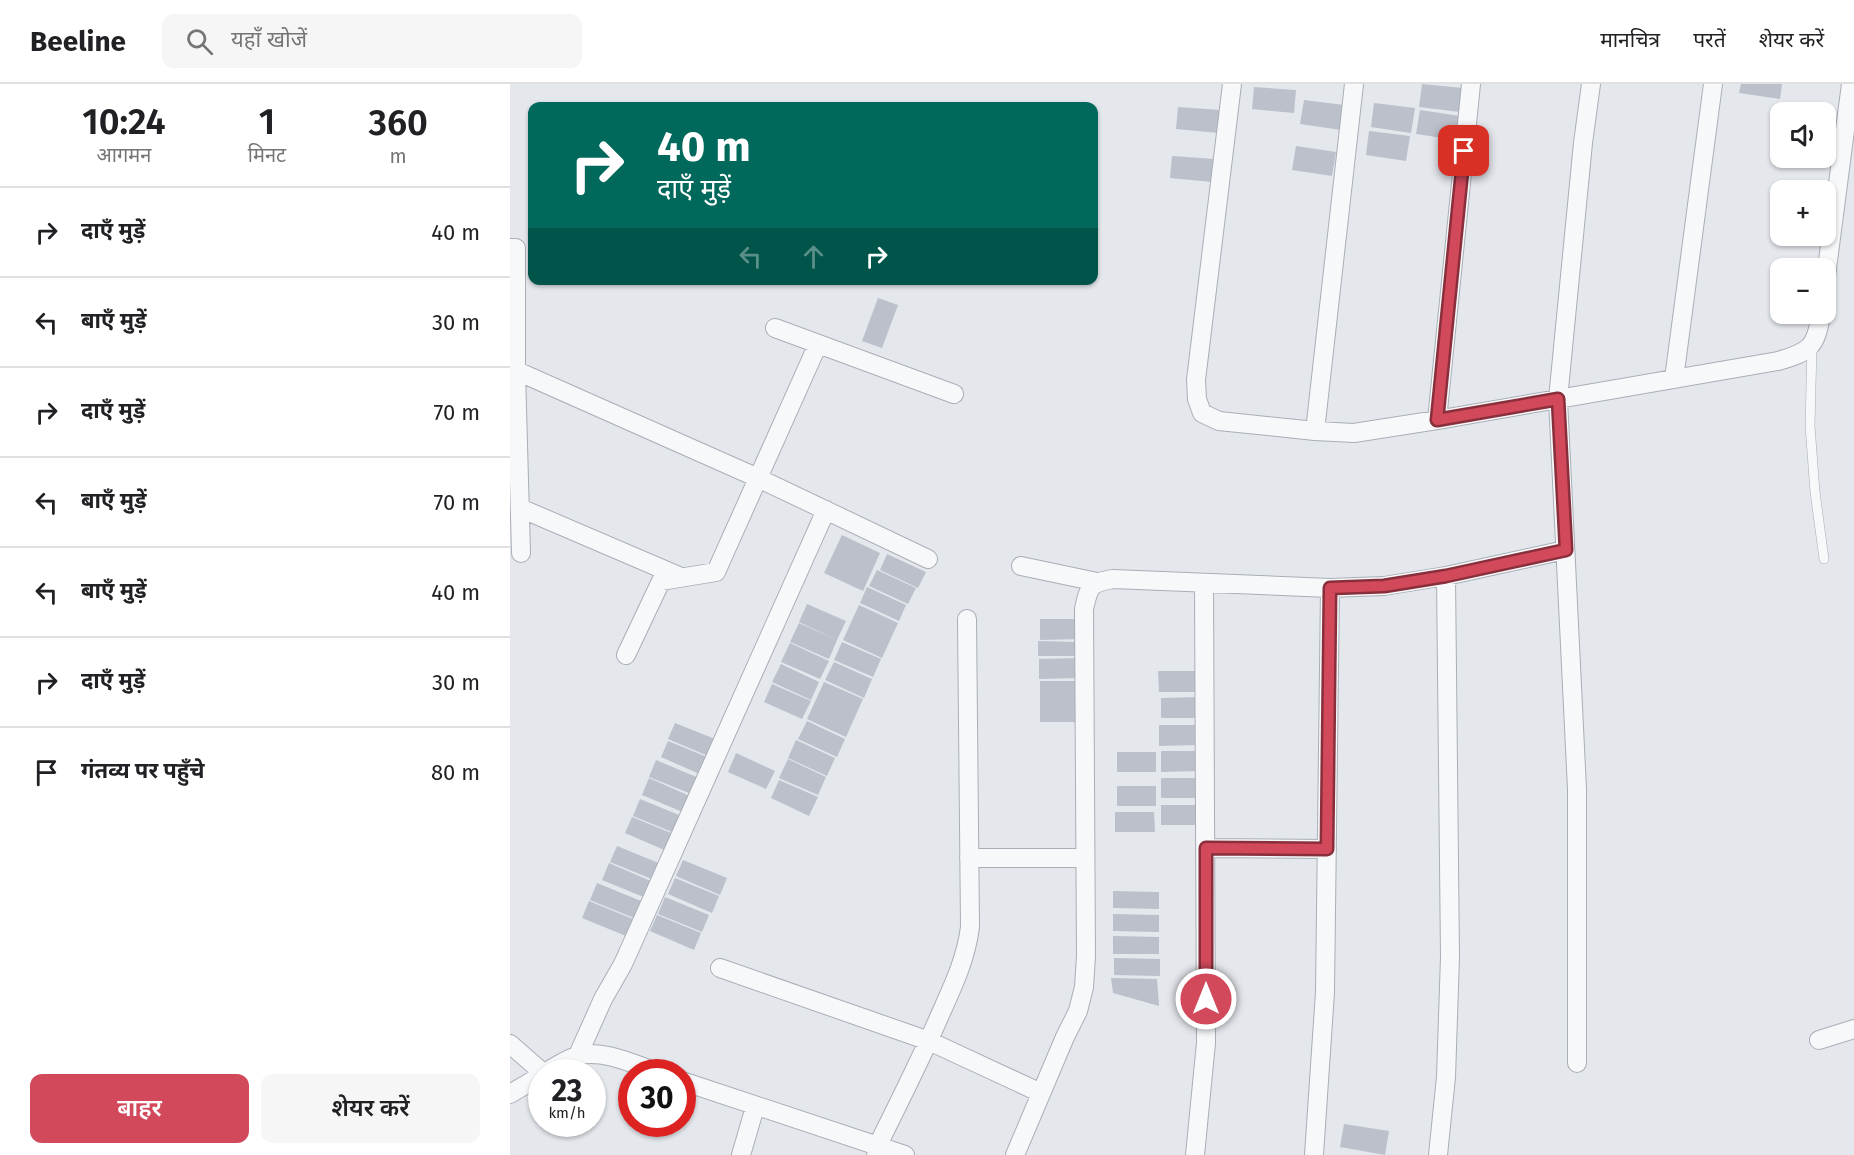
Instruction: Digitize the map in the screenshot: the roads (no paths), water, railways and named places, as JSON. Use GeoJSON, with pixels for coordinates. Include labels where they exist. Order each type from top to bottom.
{"type":"FeatureCollection","features":[{"type":"Feature","properties":{"kind":"street"},"geometry":{"type":"LineString","coordinates":[[1232,84],[1196,380],[1197,399],[1202,413],[1219,421],[1354,433],[1437,420],[1778,361],[1796,356],[1812,346],[1819,324]]}},
{"type":"Feature","properties":{"kind":"street"},"geometry":{"type":"LineString","coordinates":[[1315,431],[1354,84]]}},
{"type":"Feature","properties":{"kind":"street"},"geometry":{"type":"LineString","coordinates":[[1437,420],[1471,84]]}},
{"type":"Feature","properties":{"kind":"street"},"geometry":{"type":"LineString","coordinates":[[1577,1064],[1577,789],[1558,399],[1583,143],[1591,84]]}},
{"type":"Feature","properties":{"kind":"street"},"geometry":{"type":"LineString","coordinates":[[1674,379],[1713,84]]}},
{"type":"Feature","properties":{"kind":"street"},"geometry":{"type":"LineString","coordinates":[[1828,258],[1851,84]]}},
{"type":"Feature","properties":{"kind":"street"},"geometry":{"type":"LineString","coordinates":[[510,248],[516,248],[513,370],[521,553]]}},
{"type":"Feature","properties":{"kind":"street"},"geometry":{"type":"LineString","coordinates":[[775,328],[954,394]]}},
{"type":"Feature","properties":{"kind":"street"},"geometry":{"type":"LineString","coordinates":[[626,655],[661,580],[716,572],[818,344]]}},
{"type":"Feature","properties":{"kind":"street"},"geometry":{"type":"LineString","coordinates":[[513,370],[758,478],[928,559]]}},
{"type":"Feature","properties":{"kind":"street"},"geometry":{"type":"LineString","coordinates":[[520,507],[681,578]]}},
{"type":"Feature","properties":{"kind":"street"},"geometry":{"type":"LineString","coordinates":[[578,1055],[603,999],[623,964],[826,510]]}},
{"type":"Feature","properties":{"kind":"street"},"geometry":{"type":"LineString","coordinates":[[1021,566],[1097,582],[1113,579],[1330,588],[1384,586],[1446,576],[1566,550]]}},
{"type":"Feature","properties":{"kind":"street"},"geometry":{"type":"LineString","coordinates":[[1437,1155],[1446,1077],[1450,957],[1446,576]]}},
{"type":"Feature","properties":{"kind":"street"},"geometry":{"type":"LineString","coordinates":[[1015,1155],[1078,1011],[1084,987],[1086,956],[1084,609],[1088,592],[1097,582]]}},
{"type":"Feature","properties":{"kind":"street"},"geometry":{"type":"LineString","coordinates":[[1195,1155],[1206,1042],[1204,582]]}},
{"type":"Feature","properties":{"kind":"street"},"geometry":{"type":"LineString","coordinates":[[1314,1155],[1325,992],[1330,588]]}},
{"type":"Feature","properties":{"kind":"street"},"geometry":{"type":"LineString","coordinates":[[877,1150],[929,1041],[968,948],[970,927],[966,619]]}},
{"type":"Feature","properties":{"kind":"street"},"geometry":{"type":"LineString","coordinates":[[1206,848],[1327,849]]}},
{"type":"Feature","properties":{"kind":"street"},"geometry":{"type":"LineString","coordinates":[[969,858],[1085,858]]}},
{"type":"Feature","properties":{"kind":"street"},"geometry":{"type":"LineString","coordinates":[[720,968],[929,1041],[1041,1093]]}},
{"type":"Feature","properties":{"kind":"street"},"geometry":{"type":"LineString","coordinates":[[1819,1040],[1854,1029]]}},
{"type":"Feature","properties":{"kind":"street"},"geometry":{"type":"LineString","coordinates":[[510,1044],[528,1060]]}},
{"type":"Feature","properties":{"kind":"street"},"geometry":{"type":"LineString","coordinates":[[570,1059],[578,1055],[594,1053],[618,1059]]}},
{"type":"Feature","properties":{"kind":"street"},"geometry":{"type":"LineString","coordinates":[[510,1094],[528,1083]]}},
{"type":"Feature","properties":{"kind":"street"},"geometry":{"type":"LineString","coordinates":[[696,1086],[877,1150],[905,1155]]}},
{"type":"Feature","properties":{"kind":"street"},"geometry":{"type":"LineString","coordinates":[[741,1155],[755,1107]]}},
{"type":"Feature","properties":{"kind":"lane"},"geometry":{"type":"LineString","coordinates":[[1812,346],[1810,426],[1815,492],[1824,559]]}}]}
